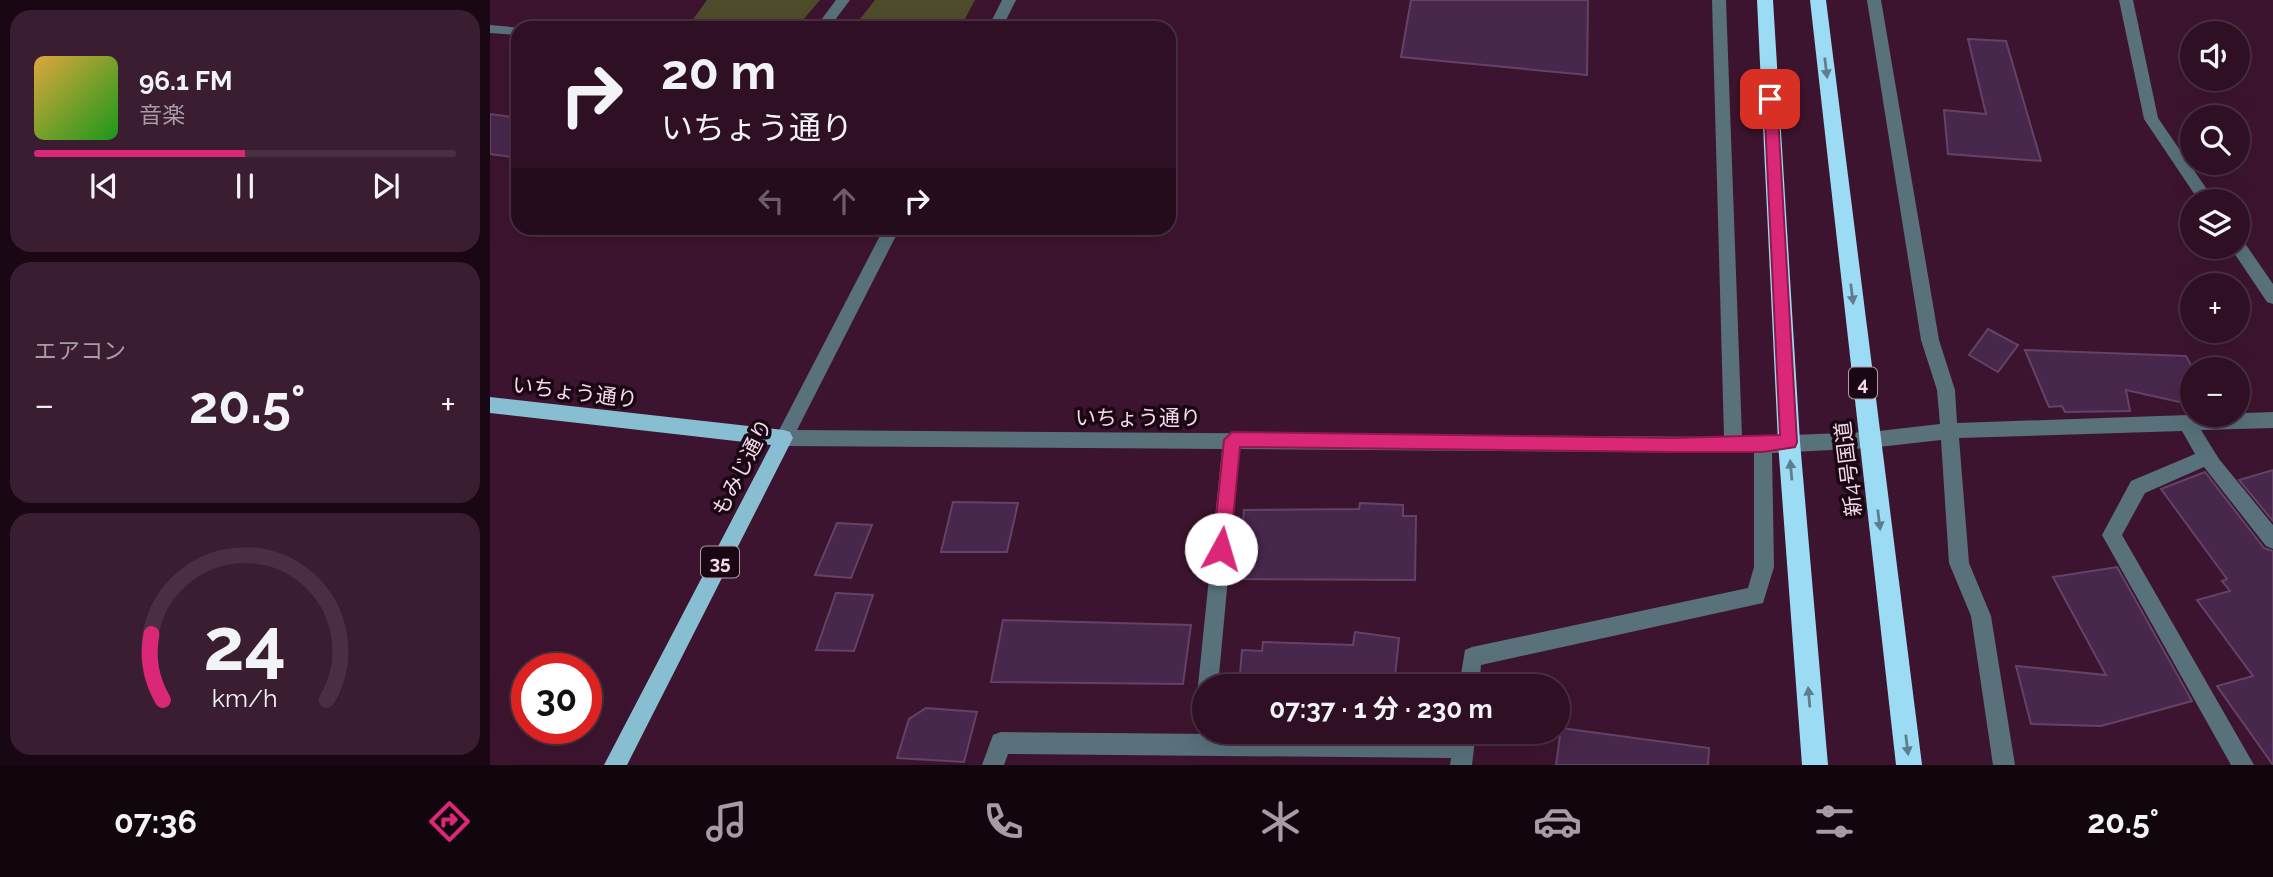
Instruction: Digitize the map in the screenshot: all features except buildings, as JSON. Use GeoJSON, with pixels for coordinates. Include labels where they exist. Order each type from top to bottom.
{"type":"FeatureCollection","features":[{"type":"Feature","properties":{"kind":"highway"},"geometry":{"type":"LineString","coordinates":[[1765,0],[1789,442],[1815,765]]}},
{"type":"Feature","properties":{"kind":"highway","name":"新4号国道"},"geometry":{"type":"LineString","coordinates":[[1818,0],[1909,765]]}},
{"type":"Feature","properties":{"kind":"main road","name":"いちょう通り"},"geometry":{"type":"LineString","coordinates":[[490,405],[784,438]]}},
{"type":"Feature","properties":{"kind":"main road","name":"もみじ通り"},"geometry":{"type":"LineString","coordinates":[[615,765],[784,438]]}},
{"type":"Feature","properties":{"kind":"street"},"geometry":{"type":"LineString","coordinates":[[827,21],[843,0]]}},
{"type":"Feature","properties":{"kind":"street"},"geometry":{"type":"LineString","coordinates":[[998,21],[1009,0]]}},
{"type":"Feature","properties":{"kind":"street"},"geometry":{"type":"LineString","coordinates":[[1719,0],[1732,445]]}},
{"type":"Feature","properties":{"kind":"street"},"geometry":{"type":"LineString","coordinates":[[1874,0],[1930,340],[1946,390],[1959,563],[1981,616],[2004,765]]}},
{"type":"Feature","properties":{"kind":"street"},"geometry":{"type":"LineString","coordinates":[[2126,0],[2151,119],[2199,189]]}},
{"type":"Feature","properties":{"kind":"street"},"geometry":{"type":"LineString","coordinates":[[490,29],[511,30]]}},
{"type":"Feature","properties":{"kind":"street","name":"もみじ通り"},"geometry":{"type":"LineString","coordinates":[[784,438],[888,235]]}},
{"type":"Feature","properties":{"kind":"street"},"geometry":{"type":"LineString","coordinates":[[2247,259],[2273,297]]}},
{"type":"Feature","properties":{"kind":"street","name":"いちょう通り"},"geometry":{"type":"LineString","coordinates":[[2250,421],[2273,420]]}},
{"type":"Feature","properties":{"kind":"street","name":"いちょう通り"},"geometry":{"type":"LineString","coordinates":[[784,438],[1763,445],[1870,440],[1947,431],[2180,423]]}},
{"type":"Feature","properties":{"kind":"street"},"geometry":{"type":"LineString","coordinates":[[2189,427],[2208,457],[2273,540]]}},
{"type":"Feature","properties":{"kind":"street"},"geometry":{"type":"LineString","coordinates":[[1209,674],[1232,440]]}},
{"type":"Feature","properties":{"kind":"street"},"geometry":{"type":"LineString","coordinates":[[1470,674],[1472,657],[1756,596],[1764,567],[1763,445]]}},
{"type":"Feature","properties":{"kind":"street"},"geometry":{"type":"LineString","coordinates":[[2208,457],[2138,487],[2112,535],[2243,765]]}},
{"type":"Feature","properties":{"kind":"street"},"geometry":{"type":"LineString","coordinates":[[993,765],[1001,743],[1192,734]]}},
{"type":"Feature","properties":{"kind":"street"},"geometry":{"type":"LineString","coordinates":[[1389,744],[1463,748]]}},
{"type":"Feature","properties":{"kind":"shaded area"},"geometry":{"type":"Polygon","coordinates":[[[707,0],[820,0],[802,21],[692,21],[707,0]]]}},
{"type":"Feature","properties":{"kind":"shaded area"},"geometry":{"type":"Polygon","coordinates":[[[875,0],[975,0],[964,21],[858,21],[875,0]]]}},
{"type":"Feature","properties":{"kind":"route"},"geometry":{"type":"LineString","coordinates":[[1221,549],[1232,440],[1674,445],[1763,445],[1789,442],[1770,99]]}}]}
